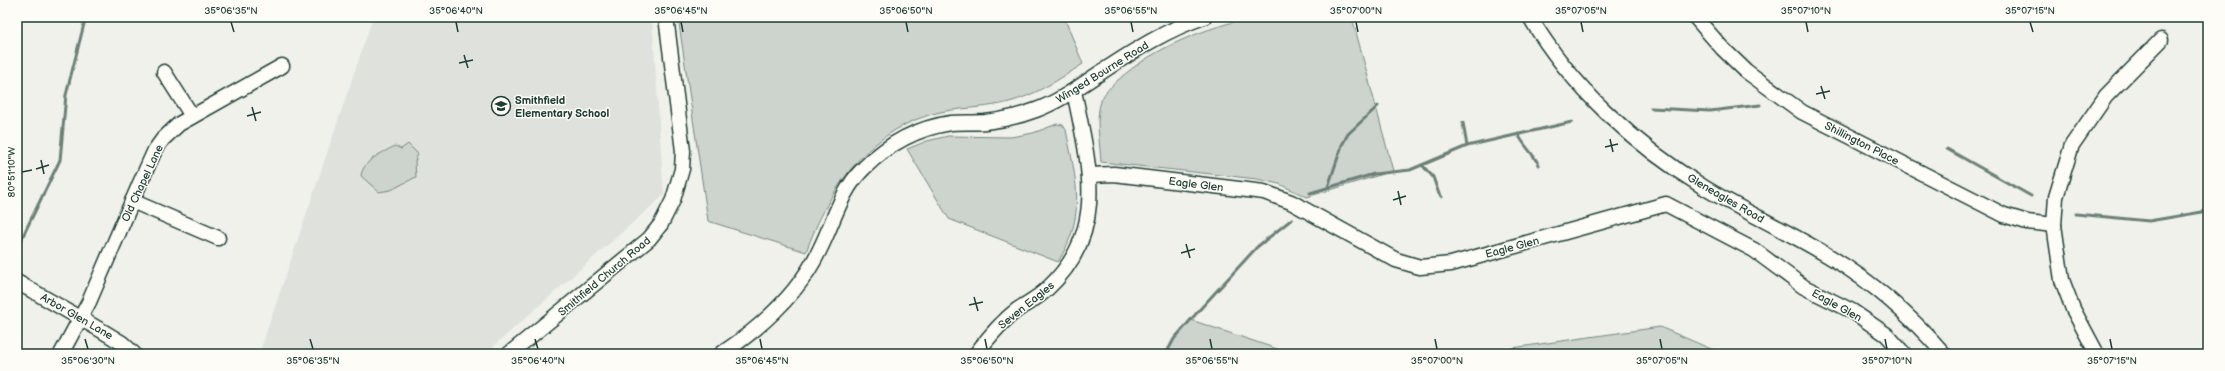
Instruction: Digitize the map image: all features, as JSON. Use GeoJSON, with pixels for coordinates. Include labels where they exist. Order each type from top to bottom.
{"type":"FeatureCollection","features":[{"type":"Feature","properties":{"kind":"street","name":"Smithfield Church Road"},"geometry":{"type":"LineString","coordinates":[[510,354],[640,248],[661,224],[670,206],[682,169],[683,151],[666,17]]}},
{"type":"Feature","properties":{"kind":"street","name":"Winged Bourne Road"},"geometry":{"type":"LineString","coordinates":[[721,354],[753,332],[793,291],[820,250],[842,197],[862,169],[885,150],[902,139],[933,127],[952,123],[985,122],[1016,116],[1036,110],[1074,92],[1148,43],[1192,21],[1204,17]]}},
{"type":"Feature","properties":{"kind":"street","name":"Gleneagles Road"},"geometry":{"type":"LineString","coordinates":[[1530,17],[1538,32],[1571,74],[1616,122],[1647,148],[1705,188],[1832,257],[1862,277],[1919,325],[1944,354]]}},
{"type":"Feature","properties":{"kind":"street","name":"Shillington Place"},"geometry":{"type":"LineString","coordinates":[[1695,17],[1722,48],[1746,71],[1802,112],[2004,216],[2027,222],[2054,225]]}},
{"type":"Feature","properties":{"kind":"street"},"geometry":{"type":"LineString","coordinates":[[2097,354],[2067,295],[2058,264],[2054,225],[2059,182],[2072,145],[2106,96],[2161,40]]}},
{"type":"Feature","properties":{"kind":"street","name":"Old Chapel Lane"},"geometry":{"type":"LineString","coordinates":[[61,354],[80,318],[155,150],[163,139],[173,128],[192,116],[282,66]]}},
{"type":"Feature","properties":{"kind":"street"},"geometry":{"type":"LineString","coordinates":[[164,72],[192,116]]}},
{"type":"Feature","properties":{"kind":"street","name":"Seven Eagles"},"geometry":{"type":"LineString","coordinates":[[976,354],[1006,320],[1046,291],[1072,262],[1086,229],[1089,211],[1089,175],[1074,92]]}},
{"type":"Feature","properties":{"kind":"street","name":"Eagle Glen"},"geometry":{"type":"LineString","coordinates":[[1089,175],[1114,174],[1264,192],[1291,202],[1396,260],[1420,267],[1451,264],[1666,204],[1754,250],[1804,287],[1852,311],[1887,335],[1904,354]]}},
{"type":"Feature","properties":{"kind":"street"},"geometry":{"type":"LineString","coordinates":[[132,201],[218,238]]}},
{"type":"Feature","properties":{"kind":"street","name":"Arbor Glen Lane"},"geometry":{"type":"LineString","coordinates":[[17,282],[122,343],[134,354]]}},
{"type":"Feature","properties":{"kind":"shaded area","name":"Smithfield Elementary School"},"geometry":{"type":"Polygon","coordinates":[[[373,17],[652,17],[664,195],[485,354],[259,354],[373,17]]]}},
{"type":"Feature","properties":{"kind":"shaded area"},"geometry":{"type":"Polygon","coordinates":[[[678,17],[1064,17],[1083,64],[1052,84],[1019,99],[1007,103],[946,111],[929,115],[906,124],[885,136],[867,151],[851,168],[837,188],[825,208],[806,252],[708,221],[678,17]]]}},
{"type":"Feature","properties":{"kind":"shaded area"},"geometry":{"type":"Polygon","coordinates":[[[1252,17],[1352,17],[1393,171],[1307,197],[1279,184],[1257,179],[1101,162],[1098,115],[1101,101],[1108,89],[1133,68],[1164,48],[1216,27],[1252,17]]]}},
{"type":"Feature","properties":{"kind":"shaded area"},"geometry":{"type":"Polygon","coordinates":[[[1057,124],[1063,125],[1066,130],[1076,181],[1077,197],[1073,229],[1058,262],[949,219],[907,149],[927,141],[948,136],[1011,137],[1033,133],[1057,124]]]}},
{"type":"Feature","properties":{"kind":"shaded area"},"geometry":{"type":"Polygon","coordinates":[[[408,144],[418,154],[415,161],[416,177],[391,190],[379,192],[361,176],[369,161],[379,154],[395,146],[401,149],[408,144]]]}},
{"type":"Feature","properties":{"kind":"shaded area"},"geometry":{"type":"Polygon","coordinates":[[[1191,320],[1292,354],[1166,354],[1174,339],[1191,320]]]}},
{"type":"Feature","properties":{"kind":"shaded area"},"geometry":{"type":"Polygon","coordinates":[[[1660,327],[1723,354],[1504,354],[1512,348],[1660,327]]]}},
{"type":"Feature","properties":{"kind":"waterway"},"geometry":{"type":"LineString","coordinates":[[17,248],[60,160],[66,95],[84,24],[84,17]]}},
{"type":"Feature","properties":{"kind":"waterway"},"geometry":{"type":"LineString","coordinates":[[1651,108],[1710,111],[1760,105]]}},
{"type":"Feature","properties":{"kind":"waterway"},"geometry":{"type":"LineString","coordinates":[[1328,187],[1342,145],[1348,134],[1378,106]]}},
{"type":"Feature","properties":{"kind":"waterway"},"geometry":{"type":"LineString","coordinates":[[1310,193],[1374,174],[1410,170],[1467,146],[1572,122]]}},
{"type":"Feature","properties":{"kind":"waterway"},"geometry":{"type":"LineString","coordinates":[[1463,123],[1467,146]]}},
{"type":"Feature","properties":{"kind":"waterway"},"geometry":{"type":"LineString","coordinates":[[1518,134],[1539,165]]}},
{"type":"Feature","properties":{"kind":"waterway"},"geometry":{"type":"LineString","coordinates":[[1947,149],[2031,196]]}},
{"type":"Feature","properties":{"kind":"waterway"},"geometry":{"type":"LineString","coordinates":[[1422,165],[1433,177],[1439,194],[1442,197]]}},
{"type":"Feature","properties":{"kind":"waterway"},"geometry":{"type":"LineString","coordinates":[[2076,214],[2149,221],[2208,211]]}},
{"type":"Feature","properties":{"kind":"waterway"},"geometry":{"type":"LineString","coordinates":[[1166,354],[1174,339],[1257,247],[1292,219]]}},
{"type":"Feature","properties":{"kind":"place","name":"Smithfield Elementary School"},"geometry":{"type":"Point","coordinates":[501,106]}}]}
